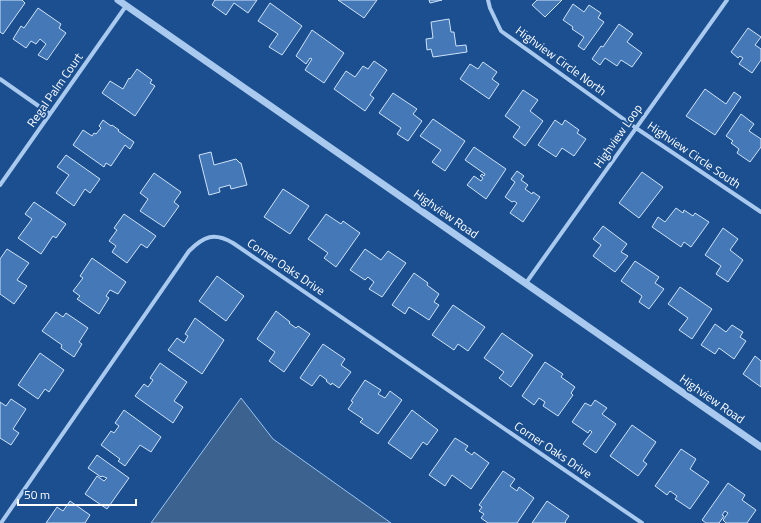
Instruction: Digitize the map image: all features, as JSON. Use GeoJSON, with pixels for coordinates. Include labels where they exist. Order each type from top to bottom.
{"type":"FeatureCollection","features":[{"type":"Feature","properties":{"kind":"street","name":"Highview Road"},"geometry":{"type":"LineString","coordinates":[[118,0],[761,447]]}},
{"type":"Feature","properties":{"kind":"street","name":"Highview Circle North"},"geometry":{"type":"LineString","coordinates":[[488,0],[490,8],[501,31],[636,128]]}},
{"type":"Feature","properties":{"kind":"street","name":"Highview Loop"},"geometry":{"type":"LineString","coordinates":[[526,283],[726,0]]}},
{"type":"Feature","properties":{"kind":"street","name":"Regal Palm Court"},"geometry":{"type":"LineString","coordinates":[[0,185],[126,6]]}},
{"type":"Feature","properties":{"kind":"street"},"geometry":{"type":"LineString","coordinates":[[0,79],[50,114]]}},
{"type":"Feature","properties":{"kind":"street","name":"Highview Circle South"},"geometry":{"type":"LineString","coordinates":[[636,128],[761,212]]}},
{"type":"Feature","properties":{"kind":"street","name":"Corner Oaks Drive"},"geometry":{"type":"LineString","coordinates":[[1,523],[190,251],[199,241],[210,237],[223,237],[253,256],[642,523]]}},
{"type":"Feature","properties":{"kind":"water"},"geometry":{"type":"Polygon","coordinates":[[[241,398],[273,439],[391,523],[151,523],[241,398]]]}},
{"type":"Feature","properties":{"kind":"building"},"geometry":{"type":"Polygon","coordinates":[[[0,0],[22,0],[25,3],[3,34],[0,32],[0,0]]]}},
{"type":"Feature","properties":{"kind":"building"},"geometry":{"type":"Polygon","coordinates":[[[215,0],[257,0],[248,13],[234,3],[226,15],[212,5],[215,0]]]}},
{"type":"Feature","properties":{"kind":"building"},"geometry":{"type":"Polygon","coordinates":[[[338,0],[377,0],[364,18],[338,0]]]}},
{"type":"Feature","properties":{"kind":"building"},"geometry":{"type":"Polygon","coordinates":[[[429,0],[442,0],[430,3],[429,0]]]}},
{"type":"Feature","properties":{"kind":"building"},"geometry":{"type":"Polygon","coordinates":[[[537,0],[562,0],[545,17],[532,5],[537,0]]]}},
{"type":"Feature","properties":{"kind":"building"},"geometry":{"type":"Polygon","coordinates":[[[270,3],[302,26],[282,55],[269,47],[278,34],[258,21],[270,3]]]}},
{"type":"Feature","properties":{"kind":"building"},"geometry":{"type":"Polygon","coordinates":[[[573,4],[584,12],[589,5],[601,13],[598,18],[604,22],[584,50],[578,46],[584,37],[572,29],[573,27],[563,20],[573,4]]]}},
{"type":"Feature","properties":{"kind":"building"},"geometry":{"type":"Polygon","coordinates":[[[38,8],[61,24],[59,28],[66,33],[47,60],[38,55],[46,44],[40,39],[36,44],[31,41],[26,48],[13,39],[21,26],[24,28],[38,8]]]}},
{"type":"Feature","properties":{"kind":"building"},"geometry":{"type":"Polygon","coordinates":[[[449,19],[451,32],[454,32],[456,46],[466,45],[467,52],[433,57],[431,49],[427,50],[426,39],[433,38],[431,22],[449,19]]]}},
{"type":"Feature","properties":{"kind":"building"},"geometry":{"type":"Polygon","coordinates":[[[619,24],[633,34],[627,42],[642,53],[632,67],[621,60],[617,66],[605,58],[600,65],[592,59],[601,46],[603,47],[619,24]]]}},
{"type":"Feature","properties":{"kind":"building"},"geometry":{"type":"Polygon","coordinates":[[[748,28],[761,37],[755,45],[761,49],[761,60],[752,73],[739,64],[743,58],[740,56],[738,58],[731,52],[748,28]]]}},
{"type":"Feature","properties":{"kind":"building"},"geometry":{"type":"Polygon","coordinates":[[[312,30],[344,53],[324,83],[305,70],[312,59],[310,58],[306,64],[296,56],[312,30]]]}},
{"type":"Feature","properties":{"kind":"building"},"geometry":{"type":"Polygon","coordinates":[[[374,61],[387,70],[370,95],[374,98],[365,111],[334,89],[346,71],[355,77],[363,66],[368,69],[374,61]]]}},
{"type":"Feature","properties":{"kind":"building"},"geometry":{"type":"Polygon","coordinates":[[[483,62],[497,72],[492,79],[499,84],[489,99],[460,79],[470,64],[478,69],[483,62]]]}},
{"type":"Feature","properties":{"kind":"building"},"geometry":{"type":"Polygon","coordinates":[[[137,69],[152,80],[150,83],[155,86],[135,116],[102,93],[110,81],[123,89],[129,78],[130,79],[137,69]]]}},
{"type":"Feature","properties":{"kind":"building"},"geometry":{"type":"Polygon","coordinates":[[[705,89],[726,104],[734,92],[741,97],[715,135],[686,116],[705,89]]]}},
{"type":"Feature","properties":{"kind":"building"},"geometry":{"type":"Polygon","coordinates":[[[523,90],[538,100],[530,111],[543,121],[525,146],[513,137],[520,127],[505,116],[523,90]]]}},
{"type":"Feature","properties":{"kind":"building"},"geometry":{"type":"Polygon","coordinates":[[[393,93],[417,109],[413,114],[422,121],[408,141],[397,134],[401,128],[379,113],[393,93]]]}},
{"type":"Feature","properties":{"kind":"building"},"geometry":{"type":"Polygon","coordinates":[[[741,114],[754,124],[749,131],[761,139],[761,147],[750,162],[737,153],[739,149],[731,143],[733,141],[726,136],[741,114]]]}},
{"type":"Feature","properties":{"kind":"building"},"geometry":{"type":"Polygon","coordinates":[[[433,119],[465,141],[445,171],[432,162],[441,150],[420,136],[433,119]]]}},
{"type":"Feature","properties":{"kind":"building"},"geometry":{"type":"Polygon","coordinates":[[[103,120],[134,142],[130,149],[125,145],[111,166],[106,163],[104,167],[73,145],[83,130],[92,136],[94,133],[96,134],[101,128],[99,126],[103,120]]]}},
{"type":"Feature","properties":{"kind":"building"},"geometry":{"type":"Polygon","coordinates":[[[555,120],[562,125],[565,120],[579,130],[577,133],[586,139],[574,156],[562,148],[556,157],[538,145],[555,120]]]}},
{"type":"Feature","properties":{"kind":"building"},"geometry":{"type":"Polygon","coordinates":[[[474,147],[506,169],[486,199],[467,185],[474,176],[481,181],[483,178],[480,176],[482,174],[484,176],[485,174],[465,160],[474,147]]]}},
{"type":"Feature","properties":{"kind":"building"},"geometry":{"type":"Polygon","coordinates":[[[211,152],[214,165],[236,159],[241,163],[247,185],[231,189],[230,185],[219,188],[220,192],[209,195],[199,155],[211,152]]]}},
{"type":"Feature","properties":{"kind":"building"},"geometry":{"type":"Polygon","coordinates":[[[66,155],[100,179],[90,193],[85,189],[74,206],[56,193],[69,175],[57,167],[66,155]]]}},
{"type":"Feature","properties":{"kind":"building"},"geometry":{"type":"Polygon","coordinates":[[[517,171],[524,176],[521,180],[528,185],[525,189],[540,197],[523,222],[510,213],[517,203],[514,201],[512,202],[505,197],[515,182],[511,179],[517,171]]]}},
{"type":"Feature","properties":{"kind":"building"},"geometry":{"type":"Polygon","coordinates":[[[642,172],[663,187],[639,218],[619,203],[642,172]]]}},
{"type":"Feature","properties":{"kind":"building"},"geometry":{"type":"Polygon","coordinates":[[[154,173],[181,192],[174,202],[179,206],[164,227],[140,211],[148,199],[140,193],[154,173]]]}},
{"type":"Feature","properties":{"kind":"building"},"geometry":{"type":"Polygon","coordinates":[[[283,189],[309,206],[290,234],[264,217],[283,189]]]}},
{"type":"Feature","properties":{"kind":"building"},"geometry":{"type":"Polygon","coordinates":[[[34,202],[66,224],[56,238],[53,236],[41,254],[18,238],[32,219],[25,214],[34,202]]]}},
{"type":"Feature","properties":{"kind":"building"},"geometry":{"type":"Polygon","coordinates":[[[676,208],[683,213],[684,210],[693,216],[695,213],[709,222],[691,247],[684,242],[681,247],[652,227],[658,217],[665,222],[676,208]]]}},
{"type":"Feature","properties":{"kind":"building"},"geometry":{"type":"Polygon","coordinates":[[[124,214],[156,236],[147,248],[141,244],[127,263],[112,252],[116,246],[109,241],[117,230],[114,228],[124,214]]]}},
{"type":"Feature","properties":{"kind":"building"},"geometry":{"type":"Polygon","coordinates":[[[326,214],[341,224],[343,221],[360,233],[336,267],[324,258],[328,253],[308,239],[326,214]]]}},
{"type":"Feature","properties":{"kind":"building"},"geometry":{"type":"Polygon","coordinates":[[[603,226],[627,244],[621,252],[628,256],[615,272],[593,256],[601,245],[593,239],[603,226]]]}},
{"type":"Feature","properties":{"kind":"building"},"geometry":{"type":"Polygon","coordinates":[[[723,228],[738,239],[730,250],[743,260],[728,282],[716,274],[721,266],[705,255],[723,228]]]}},
{"type":"Feature","properties":{"kind":"building"},"geometry":{"type":"Polygon","coordinates":[[[7,249],[29,263],[17,280],[27,286],[14,304],[0,294],[0,259],[7,249]]]}},
{"type":"Feature","properties":{"kind":"building"},"geometry":{"type":"Polygon","coordinates":[[[365,249],[381,260],[388,251],[406,263],[382,297],[369,289],[374,282],[368,277],[365,280],[350,270],[365,249]]]}},
{"type":"Feature","properties":{"kind":"building"},"geometry":{"type":"Polygon","coordinates":[[[92,258],[126,282],[118,294],[110,290],[106,296],[109,298],[99,314],[77,299],[80,296],[73,291],[83,278],[80,276],[92,258]]]}},
{"type":"Feature","properties":{"kind":"building"},"geometry":{"type":"Polygon","coordinates":[[[635,261],[659,277],[655,283],[664,289],[649,309],[639,302],[642,296],[621,281],[635,261]]]}},
{"type":"Feature","properties":{"kind":"building"},"geometry":{"type":"Polygon","coordinates":[[[414,273],[428,283],[427,285],[439,294],[434,302],[439,305],[429,320],[409,307],[405,314],[392,305],[414,273]]]}},
{"type":"Feature","properties":{"kind":"building"},"geometry":{"type":"Polygon","coordinates":[[[217,276],[244,296],[226,321],[199,301],[217,276]]]}},
{"type":"Feature","properties":{"kind":"building"},"geometry":{"type":"Polygon","coordinates":[[[680,287],[712,309],[692,339],[679,330],[688,318],[668,304],[680,287]]]}},
{"type":"Feature","properties":{"kind":"building"},"geometry":{"type":"Polygon","coordinates":[[[453,305],[485,327],[468,351],[458,344],[454,350],[432,335],[453,305]]]}},
{"type":"Feature","properties":{"kind":"building"},"geometry":{"type":"Polygon","coordinates":[[[276,311],[296,328],[298,326],[310,334],[284,372],[269,361],[275,352],[257,339],[276,311]]]}},
{"type":"Feature","properties":{"kind":"building"},"geometry":{"type":"Polygon","coordinates":[[[56,312],[63,317],[66,313],[88,328],[79,342],[82,344],[74,357],[61,348],[62,345],[42,331],[56,312]]]}},
{"type":"Feature","properties":{"kind":"building"},"geometry":{"type":"Polygon","coordinates":[[[195,318],[224,340],[202,374],[168,350],[177,338],[184,343],[188,336],[185,334],[195,318]]]}},
{"type":"Feature","properties":{"kind":"building"},"geometry":{"type":"Polygon","coordinates":[[[715,324],[726,332],[732,325],[743,332],[740,337],[746,341],[734,359],[719,348],[715,354],[701,345],[715,324]]]}},
{"type":"Feature","properties":{"kind":"building"},"geometry":{"type":"Polygon","coordinates":[[[502,333],[533,355],[511,387],[499,378],[504,372],[484,358],[502,333]]]}},
{"type":"Feature","properties":{"kind":"building"},"geometry":{"type":"Polygon","coordinates":[[[323,344],[345,359],[341,365],[351,372],[339,388],[332,383],[331,385],[320,375],[312,386],[300,378],[323,344]]]}},
{"type":"Feature","properties":{"kind":"building"},"geometry":{"type":"Polygon","coordinates":[[[40,353],[64,370],[49,392],[45,389],[38,399],[18,385],[40,353]]]}},
{"type":"Feature","properties":{"kind":"building"},"geometry":{"type":"Polygon","coordinates":[[[755,356],[761,361],[761,387],[743,374],[755,356]]]}},
{"type":"Feature","properties":{"kind":"building"},"geometry":{"type":"Polygon","coordinates":[[[545,362],[563,374],[561,377],[575,387],[571,393],[573,395],[558,416],[543,406],[545,402],[539,398],[534,405],[522,396],[545,362]]]}},
{"type":"Feature","properties":{"kind":"building"},"geometry":{"type":"Polygon","coordinates":[[[160,363],[187,382],[174,401],[183,407],[173,423],[135,396],[144,384],[148,387],[153,380],[150,378],[160,363]]]}},
{"type":"Feature","properties":{"kind":"building"},"geometry":{"type":"Polygon","coordinates":[[[365,380],[381,390],[378,394],[385,398],[390,391],[402,400],[378,434],[360,422],[363,419],[348,409],[353,402],[351,401],[365,380]]]}},
{"type":"Feature","properties":{"kind":"building"},"geometry":{"type":"Polygon","coordinates":[[[11,399],[26,409],[13,429],[19,433],[11,445],[0,438],[0,402],[6,406],[11,399]]]}},
{"type":"Feature","properties":{"kind":"building"},"geometry":{"type":"Polygon","coordinates":[[[595,400],[607,408],[602,414],[616,424],[596,453],[583,444],[592,432],[590,430],[588,433],[572,422],[585,403],[591,406],[595,400]]]}},
{"type":"Feature","properties":{"kind":"building"},"geometry":{"type":"Polygon","coordinates":[[[124,410],[161,437],[151,452],[140,445],[125,466],[118,461],[120,459],[101,445],[111,431],[114,433],[119,426],[115,423],[124,410]]]}},
{"type":"Feature","properties":{"kind":"building"},"geometry":{"type":"Polygon","coordinates":[[[412,410],[438,430],[427,445],[423,442],[411,459],[388,443],[412,410]]]}},
{"type":"Feature","properties":{"kind":"building"},"geometry":{"type":"Polygon","coordinates":[[[632,425],[656,442],[643,461],[647,464],[638,476],[610,456],[632,425]]]}},
{"type":"Feature","properties":{"kind":"building"},"geometry":{"type":"Polygon","coordinates":[[[455,438],[468,446],[465,450],[472,455],[474,452],[489,463],[471,489],[452,475],[445,486],[429,475],[455,438]]]}},
{"type":"Feature","properties":{"kind":"building"},"geometry":{"type":"Polygon","coordinates":[[[681,449],[696,459],[690,469],[709,482],[690,509],[675,499],[677,496],[670,491],[667,495],[655,486],[681,449]]]}},
{"type":"Feature","properties":{"kind":"building"},"geometry":{"type":"Polygon","coordinates":[[[97,455],[129,478],[107,509],[85,494],[97,476],[104,481],[107,478],[101,477],[88,468],[97,455]]]}},
{"type":"Feature","properties":{"kind":"building"},"geometry":{"type":"Polygon","coordinates":[[[503,471],[515,479],[510,486],[517,491],[519,487],[534,498],[517,523],[488,523],[481,518],[484,514],[479,511],[482,507],[479,505],[503,471]]]}},
{"type":"Feature","properties":{"kind":"building"},"geometry":{"type":"Polygon","coordinates":[[[728,483],[745,495],[742,500],[756,510],[747,523],[726,523],[723,520],[728,513],[725,511],[722,515],[724,516],[719,523],[706,523],[702,520],[728,483]]]}},
{"type":"Feature","properties":{"kind":"building"},"geometry":{"type":"Polygon","coordinates":[[[70,501],[90,515],[85,523],[46,523],[57,507],[63,511],[70,501]]]}},
{"type":"Feature","properties":{"kind":"building"},"geometry":{"type":"Polygon","coordinates":[[[547,501],[569,516],[565,522],[566,523],[532,523],[547,501]]]}}]}
